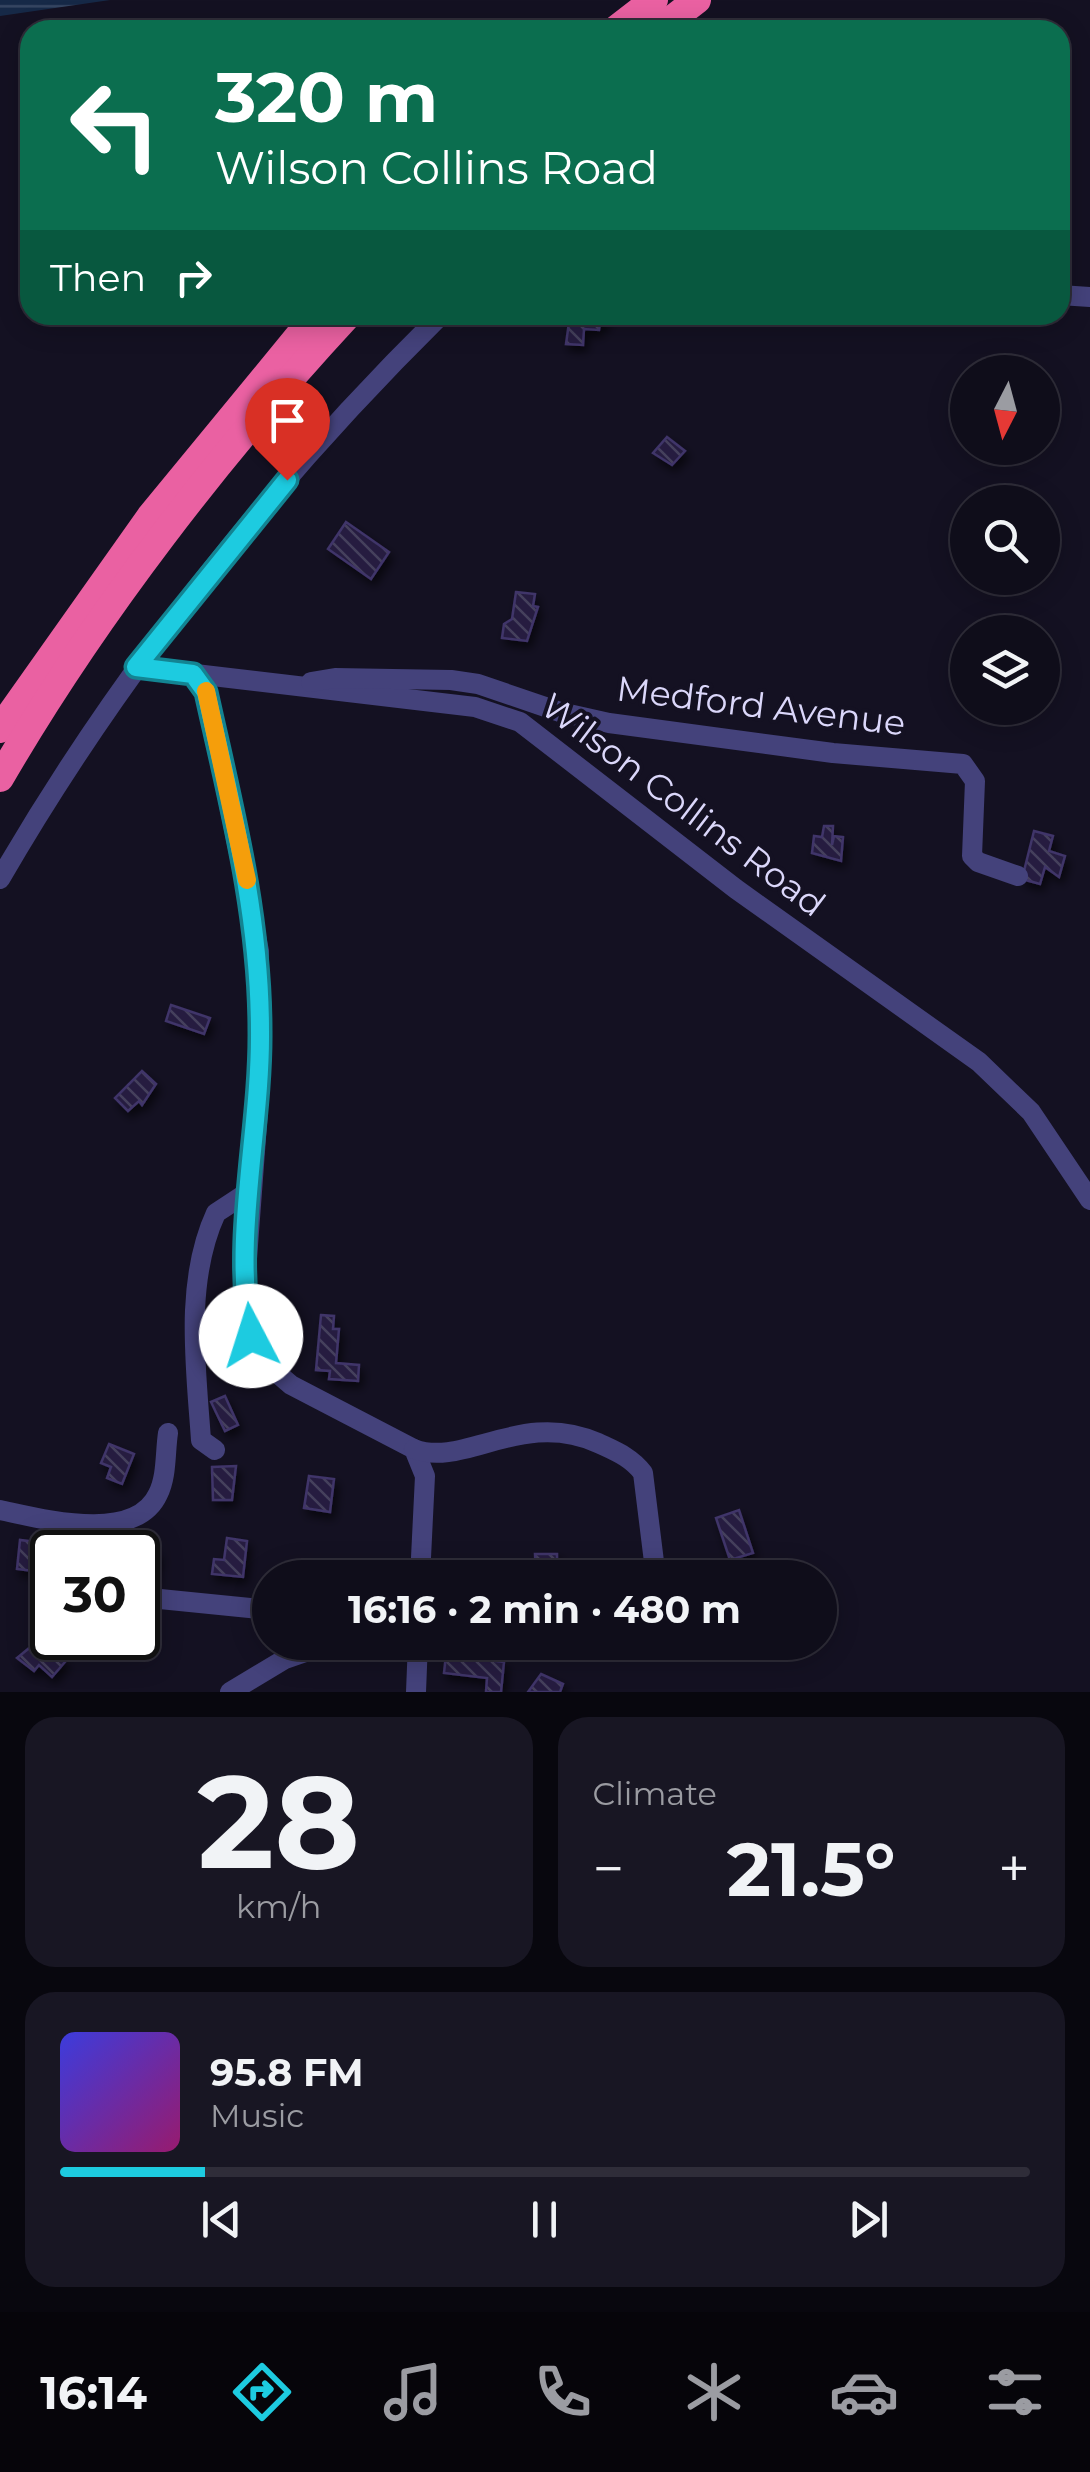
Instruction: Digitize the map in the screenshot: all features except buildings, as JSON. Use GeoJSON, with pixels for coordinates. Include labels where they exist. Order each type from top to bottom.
{"type":"FeatureCollection","features":[{"type":"Feature","properties":{"kind":"highway"},"geometry":{"type":"LineString","coordinates":[[628,20],[654,0]]}},
{"type":"Feature","properties":{"kind":"highway"},"geometry":{"type":"LineString","coordinates":[[671,20],[697,0]]}},
{"type":"Feature","properties":{"kind":"highway"},"geometry":{"type":"LineString","coordinates":[[0,729],[150,517],[308,325]]}},
{"type":"Feature","properties":{"kind":"highway"},"geometry":{"type":"LineString","coordinates":[[0,778],[165,537],[340,325]]}},
{"type":"Feature","properties":{"kind":"street"},"geometry":{"type":"LineString","coordinates":[[0,879],[136,667],[266,503],[433,325]]}},
{"type":"Feature","properties":{"kind":"street","name":"Wilson Collins Road"},"geometry":{"type":"LineString","coordinates":[[136,667],[475,707],[520,722],[736,889],[979,1062],[1031,1112],[1090,1200]]}},
{"type":"Feature","properties":{"kind":"street"},"geometry":{"type":"LineString","coordinates":[[193,674],[206,692],[256,926],[260,1036],[248,1318],[263,1361],[321,1404],[392,1434],[414,1449],[434,1454],[512,1434],[557,1430],[577,1434],[619,1453],[643,1473],[654,1560]]}},
{"type":"Feature","properties":{"kind":"street","name":"Medford Avenue"},"geometry":{"type":"LineString","coordinates":[[290,687],[336,678],[451,680],[478,684],[553,710],[609,723],[832,753],[963,764],[975,781],[972,856],[978,862],[1018,876]]}},
{"type":"Feature","properties":{"kind":"street"},"geometry":{"type":"LineString","coordinates":[[215,1450],[201,1440],[194,1360],[200,1280],[216,1212],[251,1190]]}},
{"type":"Feature","properties":{"kind":"street"},"geometry":{"type":"LineString","coordinates":[[0,1510],[108,1526],[138,1518],[160,1493],[168,1433]]}},
{"type":"Feature","properties":{"kind":"street"},"geometry":{"type":"LineString","coordinates":[[414,1449],[425,1476],[421,1560]]}},
{"type":"Feature","properties":{"kind":"street"},"geometry":{"type":"LineString","coordinates":[[160,1599],[252,1608]]}},
{"type":"Feature","properties":{"kind":"street"},"geometry":{"type":"LineString","coordinates":[[230,1692],[283,1660]]}},
{"type":"Feature","properties":{"kind":"street"},"geometry":{"type":"LineString","coordinates":[[416,1692],[417,1660]]}},
{"type":"Feature","properties":{"kind":"water"},"geometry":{"type":"Polygon","coordinates":[[[0,0],[110,0],[0,16],[0,0]]]}},
{"type":"Feature","properties":{"kind":"slow traffic"},"geometry":{"type":"LineString","coordinates":[[206,691],[247,880]]}},
{"type":"Feature","properties":{"kind":"route"},"geometry":{"type":"LineString","coordinates":[[251,1336],[246,1272],[258,1111],[260,971],[256,926],[202,682],[193,674],[136,667],[287,480]]}}]}
